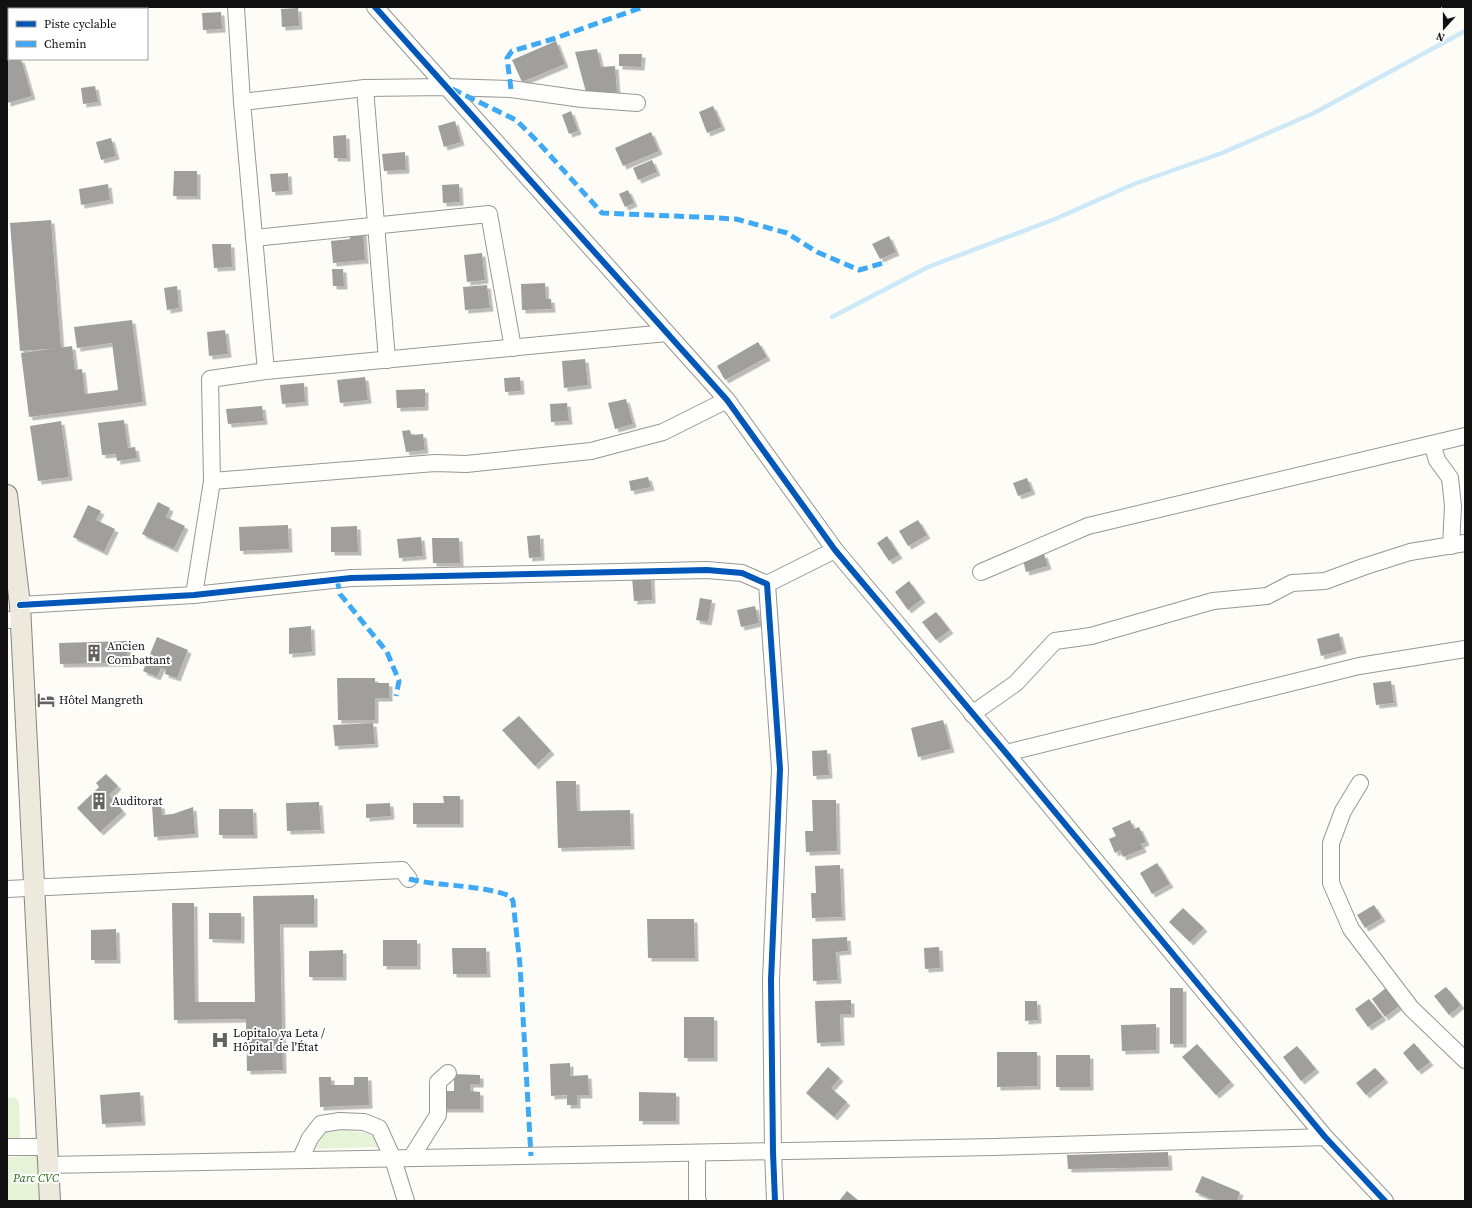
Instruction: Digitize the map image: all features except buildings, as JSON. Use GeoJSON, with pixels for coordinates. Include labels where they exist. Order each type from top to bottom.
{"type":"FeatureCollection","features":[{"type":"Feature","properties":{"kind":"main road"},"geometry":{"type":"LineString","coordinates":[[7,495],[33,888],[50,1201]]}},
{"type":"Feature","properties":{"kind":"street"},"geometry":{"type":"LineString","coordinates":[[236,7],[242,102],[266,371]]}},
{"type":"Feature","properties":{"kind":"street"},"geometry":{"type":"LineString","coordinates":[[375,7],[727,400],[835,550],[1325,1137],[1385,1201]]}},
{"type":"Feature","properties":{"kind":"street"},"geometry":{"type":"LineString","coordinates":[[242,102],[365,88],[446,87],[511,89],[582,99],[637,103]]}},
{"type":"Feature","properties":{"kind":"street"},"geometry":{"type":"LineString","coordinates":[[365,88],[387,360]]}},
{"type":"Feature","properties":{"kind":"street"},"geometry":{"type":"LineString","coordinates":[[254,238],[376,224],[489,214],[513,348]]}},
{"type":"Feature","properties":{"kind":"street"},"geometry":{"type":"LineString","coordinates":[[194,595],[212,481],[210,379],[266,371],[667,333]]}},
{"type":"Feature","properties":{"kind":"street"},"geometry":{"type":"LineString","coordinates":[[212,481],[435,463],[466,464],[591,452],[663,432],[727,400]]}},
{"type":"Feature","properties":{"kind":"street"},"geometry":{"type":"LineString","coordinates":[[981,572],[1088,526],[1465,436]]}},
{"type":"Feature","properties":{"kind":"street"},"geometry":{"type":"LineString","coordinates":[[972,714],[1016,683],[1055,641],[1091,636],[1212,601],[1267,596],[1292,583],[1325,581],[1410,552],[1458,544],[1450,478],[1437,460],[1432,444]]}},
{"type":"Feature","properties":{"kind":"street"},"geometry":{"type":"LineString","coordinates":[[767,584],[835,550]]}},
{"type":"Feature","properties":{"kind":"street"},"geometry":{"type":"LineString","coordinates":[[16,615],[351,578],[699,570],[742,573],[767,584]]}},
{"type":"Feature","properties":{"kind":"street"},"geometry":{"type":"LineString","coordinates":[[767,584],[780,769],[771,980],[775,1201]]}},
{"type":"Feature","properties":{"kind":"street"},"geometry":{"type":"LineString","coordinates":[[1006,753],[1359,666],[1465,649]]}},
{"type":"Feature","properties":{"kind":"street"},"geometry":{"type":"LineString","coordinates":[[1360,783],[1343,810],[1330,843],[1331,883],[1351,929],[1411,1008],[1465,1060]]}},
{"type":"Feature","properties":{"kind":"street"},"geometry":{"type":"LineString","coordinates":[[7,889],[402,870],[409,879]]}},
{"type":"Feature","properties":{"kind":"street"},"geometry":{"type":"LineString","coordinates":[[411,1158],[438,1115],[438,1082],[448,1073]]}},
{"type":"Feature","properties":{"kind":"street"},"geometry":{"type":"LineString","coordinates":[[300,1160],[310,1138],[321,1124],[340,1121],[364,1122],[379,1128],[393,1159],[406,1201]]}},
{"type":"Feature","properties":{"kind":"street"},"geometry":{"type":"LineString","coordinates":[[7,1147],[47,1156],[300,1160],[773,1152],[1325,1137]]}},
{"type":"Feature","properties":{"kind":"street"},"geometry":{"type":"LineString","coordinates":[[697,1153],[698,1201]]}},
{"type":"Feature","properties":{"kind":"green space"},"geometry":{"type":"Polygon","coordinates":[[[15,1097],[19,1102],[20,1138],[15,1140],[7,1139],[7,1098],[15,1097]]]}},
{"type":"Feature","properties":{"kind":"green space"},"geometry":{"type":"Polygon","coordinates":[[[332,1128],[371,1134],[381,1147],[312,1149],[324,1130],[332,1128]]]}},
{"type":"Feature","properties":{"kind":"green space","name":"Parc CVC"},"geometry":{"type":"Polygon","coordinates":[[[59,1155],[60,1201],[7,1201],[7,1157],[59,1155]]]}},
{"type":"Feature","properties":{"kind":"waterway"},"geometry":{"type":"LineString","coordinates":[[832,317],[928,267],[1055,219],[1134,184],[1222,153],[1314,113],[1465,31]]}},
{"type":"Feature","properties":{"kind":"marked path"},"geometry":{"type":"LineString","coordinates":[[511,89],[507,58],[512,51],[553,39],[643,7]]}},
{"type":"Feature","properties":{"kind":"marked path"},"geometry":{"type":"LineString","coordinates":[[452,89],[516,120],[538,142],[602,213],[736,219],[787,233],[817,252],[859,270],[887,262]]}},
{"type":"Feature","properties":{"kind":"marked path"},"geometry":{"type":"LineString","coordinates":[[337,579],[340,594],[387,652],[399,681],[396,696]]}},
{"type":"Feature","properties":{"kind":"marked path"},"geometry":{"type":"LineString","coordinates":[[409,879],[422,882],[485,889],[510,896],[513,901],[520,965],[531,1156]]}},
{"type":"Feature","properties":{"kind":"cycle path"},"geometry":{"type":"LineString","coordinates":[[375,7],[727,400],[835,550],[1325,1137],[1385,1201]]}},
{"type":"Feature","properties":{"kind":"cycle path"},"geometry":{"type":"LineString","coordinates":[[20,605],[194,595],[351,578],[707,570],[742,573],[767,584],[780,769],[771,980],[775,1201]]}},
{"type":"Feature","properties":{"kind":"place","name":"Ancien Combattant"},"geometry":{"type":"Point","coordinates":[94,653]}},
{"type":"Feature","properties":{"kind":"place","name":"Hôtel Mangreth"},"geometry":{"type":"Point","coordinates":[46,700]}},
{"type":"Feature","properties":{"kind":"place","name":"Auditorat"},"geometry":{"type":"Point","coordinates":[99,801]}},
{"type":"Feature","properties":{"kind":"place","name":"Lopitalo ya Leta / Hôpital de l'État"},"geometry":{"type":"Point","coordinates":[220,1040]}}]}
